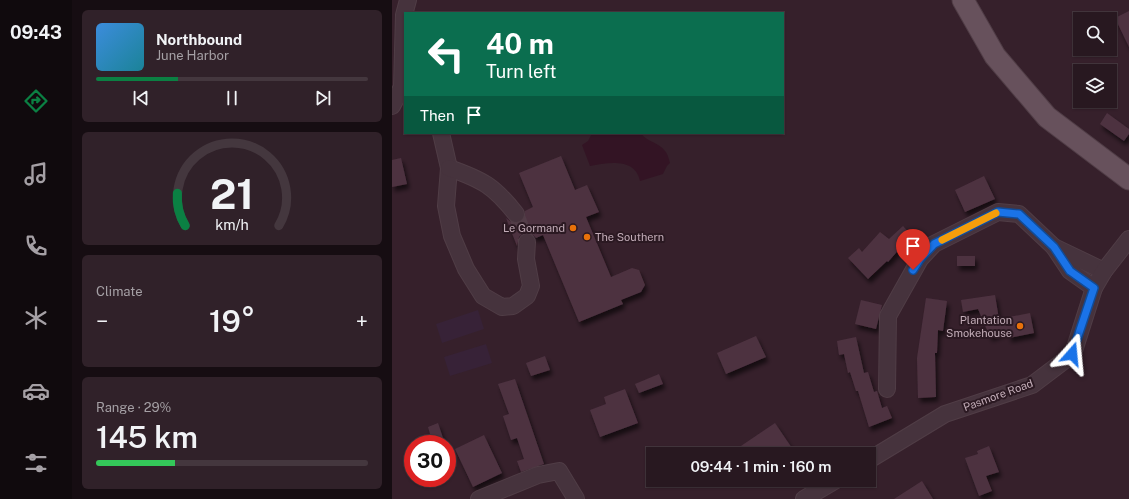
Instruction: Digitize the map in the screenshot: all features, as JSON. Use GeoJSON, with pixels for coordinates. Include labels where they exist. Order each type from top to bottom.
{"type":"FeatureCollection","features":[{"type":"Feature","properties":{"kind":"main road"},"geometry":{"type":"LineString","coordinates":[[962,0],[995,56],[1047,118],[1129,179]]}},
{"type":"Feature","properties":{"kind":"street"},"geometry":{"type":"LineString","coordinates":[[405,12],[408,0]]}},
{"type":"Feature","properties":{"kind":"street"},"geometry":{"type":"LineString","coordinates":[[392,106],[404,89],[404,15]]}},
{"type":"Feature","properties":{"kind":"street"},"geometry":{"type":"LineString","coordinates":[[441,134],[449,168],[446,206],[452,236],[466,269],[483,296],[502,307],[513,306],[527,296],[532,286],[526,259],[527,242]]}},
{"type":"Feature","properties":{"kind":"street"},"geometry":{"type":"LineString","coordinates":[[449,168],[471,176],[489,186],[499,193],[516,214]]}},
{"type":"Feature","properties":{"kind":"street"},"geometry":{"type":"LineString","coordinates":[[887,388],[888,316],[920,259],[934,244],[998,212],[1019,214],[1054,247],[1070,271],[1094,288]]}},
{"type":"Feature","properties":{"kind":"street","name":"Pasmore Road"},"geometry":{"type":"LineString","coordinates":[[876,456],[945,414],[1032,385],[1072,354],[1094,288],[1104,271],[1129,239]]}},
{"type":"Feature","properties":{"kind":"street"},"geometry":{"type":"LineString","coordinates":[[1054,247],[1104,271]]}},
{"type":"Feature","properties":{"kind":"street"},"geometry":{"type":"LineString","coordinates":[[479,499],[538,475],[559,471],[576,499]]}},
{"type":"Feature","properties":{"kind":"street"},"geometry":{"type":"LineString","coordinates":[[804,499],[824,487]]}},
{"type":"Feature","properties":{"kind":"shaded area"},"geometry":{"type":"Polygon","coordinates":[[[592,134],[642,134],[662,148],[667,154],[670,163],[663,174],[640,181],[637,173],[632,168],[620,163],[590,166],[582,145],[588,141],[592,134]]]}},
{"type":"Feature","properties":{"kind":"shaded area"},"geometry":{"type":"Polygon","coordinates":[[[478,310],[484,329],[442,343],[436,324],[478,310]]]}},
{"type":"Feature","properties":{"kind":"shaded area"},"geometry":{"type":"Polygon","coordinates":[[[486,344],[492,363],[450,376],[444,357],[486,344]]]}},
{"type":"Feature","properties":{"kind":"building"},"geometry":{"type":"Polygon","coordinates":[[[1129,11],[1129,47],[1117,22],[1117,17],[1129,11]]]}},
{"type":"Feature","properties":{"kind":"building"},"geometry":{"type":"Polygon","coordinates":[[[1107,113],[1129,129],[1129,134],[1124,141],[1100,124],[1107,113]]]}},
{"type":"Feature","properties":{"kind":"building"},"geometry":{"type":"Polygon","coordinates":[[[561,156],[575,190],[587,185],[599,212],[586,217],[611,277],[632,268],[639,270],[645,285],[641,292],[621,300],[623,304],[579,322],[543,235],[536,238],[532,234],[523,233],[519,237],[517,246],[506,218],[512,223],[518,223],[525,218],[525,211],[533,207],[519,173],[561,156]]]}},
{"type":"Feature","properties":{"kind":"building"},"geometry":{"type":"Polygon","coordinates":[[[401,158],[407,184],[392,187],[392,160],[401,158]]]}},
{"type":"Feature","properties":{"kind":"building"},"geometry":{"type":"Polygon","coordinates":[[[984,176],[995,199],[965,212],[955,190],[984,176]]]}},
{"type":"Feature","properties":{"kind":"building"},"geometry":{"type":"Polygon","coordinates":[[[903,226],[919,244],[909,253],[902,246],[888,262],[887,261],[868,279],[848,258],[859,248],[862,252],[880,232],[889,239],[903,226]]]}},
{"type":"Feature","properties":{"kind":"building"},"geometry":{"type":"Polygon","coordinates":[[[957,256],[975,256],[975,266],[957,266],[957,256]]]}},
{"type":"Feature","properties":{"kind":"building"},"geometry":{"type":"Polygon","coordinates":[[[995,295],[999,319],[1030,313],[1034,333],[1009,338],[1008,330],[990,337],[978,309],[963,312],[961,300],[995,295]]]}},
{"type":"Feature","properties":{"kind":"building"},"geometry":{"type":"Polygon","coordinates":[[[926,298],[947,301],[943,331],[938,330],[937,353],[935,353],[936,397],[918,398],[917,358],[926,298]]]}},
{"type":"Feature","properties":{"kind":"building"},"geometry":{"type":"Polygon","coordinates":[[[861,300],[882,305],[876,329],[855,324],[861,300]]]}},
{"type":"Feature","properties":{"kind":"building"},"geometry":{"type":"Polygon","coordinates":[[[756,336],[766,357],[726,374],[717,353],[756,336]]]}},
{"type":"Feature","properties":{"kind":"building"},"geometry":{"type":"Polygon","coordinates":[[[856,337],[864,373],[868,372],[874,392],[877,391],[882,408],[887,406],[892,418],[869,427],[858,391],[856,391],[850,372],[848,373],[844,354],[839,355],[837,341],[856,337]]]}},
{"type":"Feature","properties":{"kind":"building"},"geometry":{"type":"Polygon","coordinates":[[[545,356],[550,370],[531,376],[526,363],[545,356]]]}},
{"type":"Feature","properties":{"kind":"building"},"geometry":{"type":"Polygon","coordinates":[[[659,374],[663,384],[639,393],[635,384],[659,374]]]}},
{"type":"Feature","properties":{"kind":"building"},"geometry":{"type":"Polygon","coordinates":[[[515,379],[544,464],[521,472],[517,461],[524,459],[517,438],[511,440],[503,416],[509,414],[498,384],[515,379]]]}},
{"type":"Feature","properties":{"kind":"building"},"geometry":{"type":"Polygon","coordinates":[[[625,389],[638,423],[600,437],[590,410],[606,404],[604,397],[625,389]]]}},
{"type":"Feature","properties":{"kind":"building"},"geometry":{"type":"Polygon","coordinates":[[[438,423],[442,435],[430,435],[428,427],[438,423]]]}},
{"type":"Feature","properties":{"kind":"building"},"geometry":{"type":"Polygon","coordinates":[[[775,423],[791,447],[742,447],[775,423]]]}},
{"type":"Feature","properties":{"kind":"building"},"geometry":{"type":"Polygon","coordinates":[[[484,435],[502,473],[473,487],[456,449],[484,435]]]}},
{"type":"Feature","properties":{"kind":"building"},"geometry":{"type":"Polygon","coordinates":[[[989,446],[999,472],[986,476],[992,491],[979,496],[965,458],[978,454],[977,451],[989,446]]]}},
{"type":"Feature","properties":{"kind":"building"},"geometry":{"type":"Polygon","coordinates":[[[922,481],[933,499],[894,499],[922,481]]]}},
{"type":"Feature","properties":{"kind":"tunnel"},"geometry":{"type":"LineString","coordinates":[[516,214],[527,242]]}},
{"type":"Feature","properties":{"kind":"slow traffic"},"geometry":{"type":"LineString","coordinates":[[942,240],[996,213]]}},
{"type":"Feature","properties":{"kind":"place","name":"Le Gormand"},"geometry":{"type":"Point","coordinates":[573,228]}},
{"type":"Feature","properties":{"kind":"place","name":"The Southern"},"geometry":{"type":"Point","coordinates":[587,237]}},
{"type":"Feature","properties":{"kind":"place","name":"Plantation Smokehouse"},"geometry":{"type":"Point","coordinates":[1020,326]}},
{"type":"Feature","properties":{"kind":"route"},"geometry":{"type":"LineString","coordinates":[[913,270],[920,259],[934,244],[998,212],[1019,214],[1054,247],[1070,271],[1094,288],[1072,354]]}}]}
